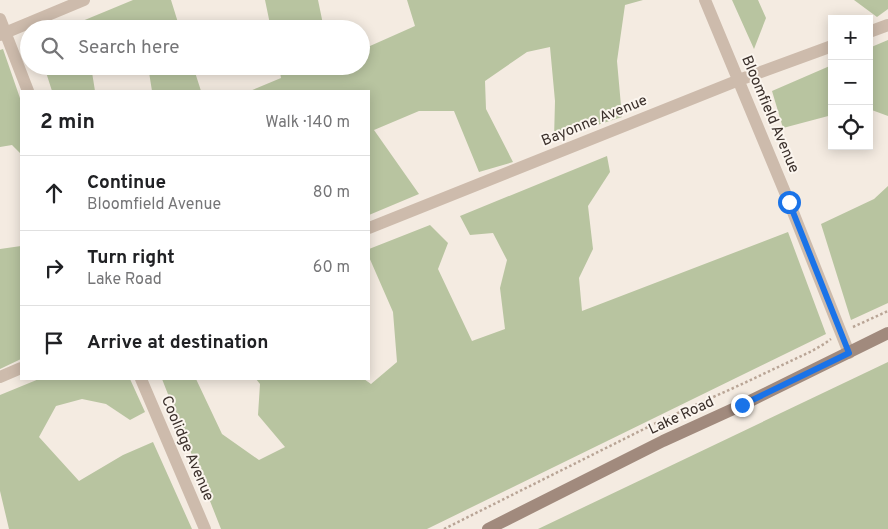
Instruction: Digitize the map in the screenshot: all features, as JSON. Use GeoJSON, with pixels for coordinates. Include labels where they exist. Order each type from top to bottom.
{"type":"FeatureCollection","features":[{"type":"Feature","properties":{"kind":"street"},"geometry":{"type":"LineString","coordinates":[[36,20],[84,0]]}},
{"type":"Feature","properties":{"kind":"street","name":"Bloomfield Avenue"},"geometry":{"type":"LineString","coordinates":[[705,0],[849,353]]}},
{"type":"Feature","properties":{"kind":"street"},"geometry":{"type":"LineString","coordinates":[[0,19],[3,34],[20,73]]}},
{"type":"Feature","properties":{"kind":"street"},"geometry":{"type":"LineString","coordinates":[[873,31],[888,25]]}},
{"type":"Feature","properties":{"kind":"street"},"geometry":{"type":"LineString","coordinates":[[3,34],[20,27]]}},
{"type":"Feature","properties":{"kind":"street","name":"Bayonne Avenue"},"geometry":{"type":"LineString","coordinates":[[370,228],[739,80],[828,47]]}},
{"type":"Feature","properties":{"kind":"street"},"geometry":{"type":"LineString","coordinates":[[21,75],[28,90]]}},
{"type":"Feature","properties":{"kind":"street","name":"Lake Road"},"geometry":{"type":"LineString","coordinates":[[488,529],[663,441],[742,405],[888,333]]}},
{"type":"Feature","properties":{"kind":"street"},"geometry":{"type":"LineString","coordinates":[[0,377],[20,368]]}},
{"type":"Feature","properties":{"kind":"street","name":"Coolidge Avenue"},"geometry":{"type":"LineString","coordinates":[[141,380],[205,529]]}},
{"type":"Feature","properties":{"kind":"path"},"geometry":{"type":"LineString","coordinates":[[850,329],[888,311]]}},
{"type":"Feature","properties":{"kind":"path"},"geometry":{"type":"LineString","coordinates":[[444,529],[660,421],[812,351],[834,336]]}},
{"type":"Feature","properties":{"kind":"green space"},"geometry":{"type":"Polygon","coordinates":[[[133,0],[171,0],[177,20],[85,20],[133,0]]]}},
{"type":"Feature","properties":{"kind":"green space"},"geometry":{"type":"Polygon","coordinates":[[[265,0],[318,0],[322,20],[269,20],[265,0]]]}},
{"type":"Feature","properties":{"kind":"green space"},"geometry":{"type":"Polygon","coordinates":[[[407,0],[643,0],[625,5],[617,61],[622,117],[554,139],[555,101],[550,47],[527,52],[485,81],[486,109],[513,162],[479,172],[454,111],[419,111],[374,130],[419,194],[370,215],[370,90],[252,90],[281,78],[280,75],[370,75],[370,46],[415,26],[407,0]]]}},
{"type":"Feature","properties":{"kind":"green space"},"geometry":{"type":"Polygon","coordinates":[[[732,0],[758,0],[766,18],[754,49],[732,0]]]}},
{"type":"Feature","properties":{"kind":"green space"},"geometry":{"type":"Polygon","coordinates":[[[854,0],[888,0],[888,9],[877,17],[854,0]]]}},
{"type":"Feature","properties":{"kind":"green space"},"geometry":{"type":"Polygon","coordinates":[[[888,40],[888,116],[873,110],[873,46],[888,40]]]}},
{"type":"Feature","properties":{"kind":"green space"},"geometry":{"type":"Polygon","coordinates":[[[3,49],[20,98],[20,153],[12,145],[0,147],[0,50],[3,49]]]}},
{"type":"Feature","properties":{"kind":"green space"},"geometry":{"type":"Polygon","coordinates":[[[828,67],[828,116],[783,128],[772,91],[828,67]]]}},
{"type":"Feature","properties":{"kind":"green space"},"geometry":{"type":"Polygon","coordinates":[[[47,75],[92,75],[95,90],[52,90],[47,75]]]}},
{"type":"Feature","properties":{"kind":"green space"},"geometry":{"type":"Polygon","coordinates":[[[149,75],[196,75],[201,90],[152,90],[149,75]]]}},
{"type":"Feature","properties":{"kind":"green space"},"geometry":{"type":"Polygon","coordinates":[[[607,156],[610,172],[588,206],[593,249],[579,278],[582,311],[788,232],[826,334],[427,529],[221,529],[162,380],[196,380],[222,434],[259,460],[285,447],[258,415],[260,384],[257,380],[365,380],[371,384],[397,362],[393,312],[370,259],[370,249],[430,225],[448,243],[438,269],[472,341],[505,329],[500,288],[507,260],[493,233],[470,235],[460,216],[607,156]]]}},
{"type":"Feature","properties":{"kind":"green space"},"geometry":{"type":"Polygon","coordinates":[[[888,186],[888,303],[851,320],[821,224],[874,199],[888,186]]]}},
{"type":"Feature","properties":{"kind":"green space"},"geometry":{"type":"Polygon","coordinates":[[[20,246],[20,359],[0,369],[0,249],[20,246]]]}},
{"type":"Feature","properties":{"kind":"green space"},"geometry":{"type":"Polygon","coordinates":[[[888,362],[888,529],[538,529],[888,362]]]}},
{"type":"Feature","properties":{"kind":"green space"},"geometry":{"type":"Polygon","coordinates":[[[37,380],[130,380],[145,412],[130,420],[106,404],[82,399],[56,406],[39,437],[79,481],[123,455],[153,442],[192,529],[9,529],[0,491],[0,395],[37,380]]]}},
{"type":"Feature","properties":{"kind":"route"},"geometry":{"type":"LineString","coordinates":[[742,405],[849,353],[789,202]]}}]}
